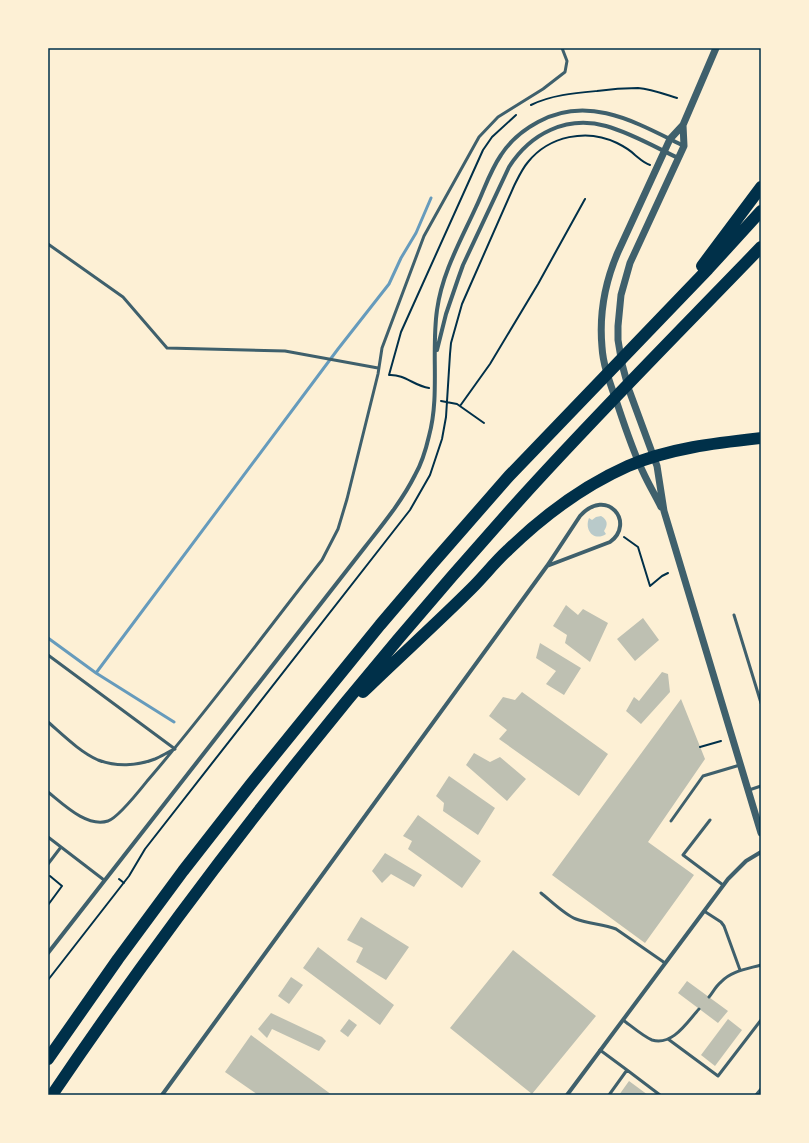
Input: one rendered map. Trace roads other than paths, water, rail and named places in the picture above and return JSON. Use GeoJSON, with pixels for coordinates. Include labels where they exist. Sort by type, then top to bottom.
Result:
{"type":"FeatureCollection","features":[{"type":"Feature","properties":{"kind":"highway"},"geometry":{"type":"LineString","coordinates":[[672,305],[761,187]]}},
{"type":"Feature","properties":{"kind":"highway"},"geometry":{"type":"LineString","coordinates":[[48,1059],[152,912],[251,784],[317,701],[432,564],[509,476],[708,269],[761,211]]}},
{"type":"Feature","properties":{"kind":"highway"},"geometry":{"type":"LineString","coordinates":[[52,1095],[148,958],[203,883],[324,729],[379,663],[458,569],[524,495],[584,430],[761,247]]}},
{"type":"Feature","properties":{"kind":"highway"},"geometry":{"type":"LineString","coordinates":[[324,729],[472,588],[532,527],[560,506],[594,484],[628,466],[658,455],[703,445],[761,438]]}},
{"type":"Feature","properties":{"kind":"highway"},"geometry":{"type":"LineString","coordinates":[[739,441],[761,446]]}},
{"type":"Feature","properties":{"kind":"street"},"geometry":{"type":"LineString","coordinates":[[664,511],[642,471],[612,389],[602,349],[601,333],[603,302],[606,284],[611,268],[670,139],[683,125],[716,48]]}},
{"type":"Feature","properties":{"kind":"street"},"geometry":{"type":"LineString","coordinates":[[48,953],[402,499],[416,474],[424,455],[432,425],[436,320],[441,290],[445,277],[496,162],[504,151],[513,140],[529,127],[545,118],[562,112],[582,110],[600,111],[617,116],[641,125],[684,146]]}},
{"type":"Feature","properties":{"kind":"street"},"geometry":{"type":"LineString","coordinates":[[435,360],[446,314],[463,265],[509,167],[523,148],[538,136],[555,128],[572,124],[590,123],[615,129],[678,158]]}},
{"type":"Feature","properties":{"kind":"street"},"geometry":{"type":"LineString","coordinates":[[683,125],[684,146],[630,263],[621,295],[618,326],[619,350],[623,370],[631,395],[657,466],[664,511],[761,833]]}},
{"type":"Feature","properties":{"kind":"street"},"geometry":{"type":"LineString","coordinates":[[162,1095],[547,566],[580,516],[584,511],[595,504],[606,505],[616,512],[620,523],[618,534],[615,539],[547,566]]}},
{"type":"Feature","properties":{"kind":"street"},"geometry":{"type":"LineString","coordinates":[[567,1095],[723,885],[746,861],[761,852]]}},
{"type":"Feature","properties":{"kind":"lane"},"geometry":{"type":"LineString","coordinates":[[48,792],[77,815],[96,822],[109,821],[122,811],[175,749],[322,560],[338,529],[348,499],[378,374],[382,348],[424,236],[479,137],[498,117],[543,89],[565,72],[567,61],[562,48]]}},
{"type":"Feature","properties":{"kind":"lane"},"geometry":{"type":"LineString","coordinates":[[48,244],[123,297],[167,348],[285,351],[378,368]]}},
{"type":"Feature","properties":{"kind":"lane"},"geometry":{"type":"LineString","coordinates":[[734,615],[761,703]]}},
{"type":"Feature","properties":{"kind":"lane"},"geometry":{"type":"LineString","coordinates":[[48,655],[175,749]]}},
{"type":"Feature","properties":{"kind":"lane"},"geometry":{"type":"LineString","coordinates":[[48,722],[83,751],[98,760],[112,764],[140,764],[155,759],[175,749]]}},
{"type":"Feature","properties":{"kind":"lane"},"geometry":{"type":"LineString","coordinates":[[671,821],[702,776],[740,765]]}},
{"type":"Feature","properties":{"kind":"lane"},"geometry":{"type":"LineString","coordinates":[[748,790],[761,786]]}},
{"type":"Feature","properties":{"kind":"lane"},"geometry":{"type":"LineString","coordinates":[[710,820],[683,855],[723,885]]}},
{"type":"Feature","properties":{"kind":"lane"},"geometry":{"type":"LineString","coordinates":[[48,837],[104,880]]}},
{"type":"Feature","properties":{"kind":"lane"},"geometry":{"type":"LineString","coordinates":[[48,864],[61,847]]}},
{"type":"Feature","properties":{"kind":"lane"},"geometry":{"type":"LineString","coordinates":[[541,893],[575,919],[616,929],[665,963]]}},
{"type":"Feature","properties":{"kind":"lane"},"geometry":{"type":"LineString","coordinates":[[704,910],[721,922],[724,926],[740,970]]}},
{"type":"Feature","properties":{"kind":"lane"},"geometry":{"type":"LineString","coordinates":[[709,997],[729,975],[740,970],[761,965]]}},
{"type":"Feature","properties":{"kind":"lane"},"geometry":{"type":"LineString","coordinates":[[623,1020],[652,1040],[659,1041],[668,1039],[677,1034],[699,1008]]}},
{"type":"Feature","properties":{"kind":"lane"},"geometry":{"type":"LineString","coordinates":[[668,1039],[718,1076],[761,1020]]}},
{"type":"Feature","properties":{"kind":"lane"},"geometry":{"type":"LineString","coordinates":[[600,1050],[660,1095]]}},
{"type":"Feature","properties":{"kind":"lane"},"geometry":{"type":"LineString","coordinates":[[609,1095],[627,1070]]}},
{"type":"Feature","properties":{"kind":"lane"},"geometry":{"type":"LineString","coordinates":[[756,1095],[761,1089]]}},
{"type":"Feature","properties":{"kind":"waterway"},"geometry":{"type":"LineString","coordinates":[[96,673],[338,349],[389,284],[401,258],[416,233],[431,198]]}},
{"type":"Feature","properties":{"kind":"waterway"},"geometry":{"type":"LineString","coordinates":[[48,638],[96,673],[174,722]]}}]}
